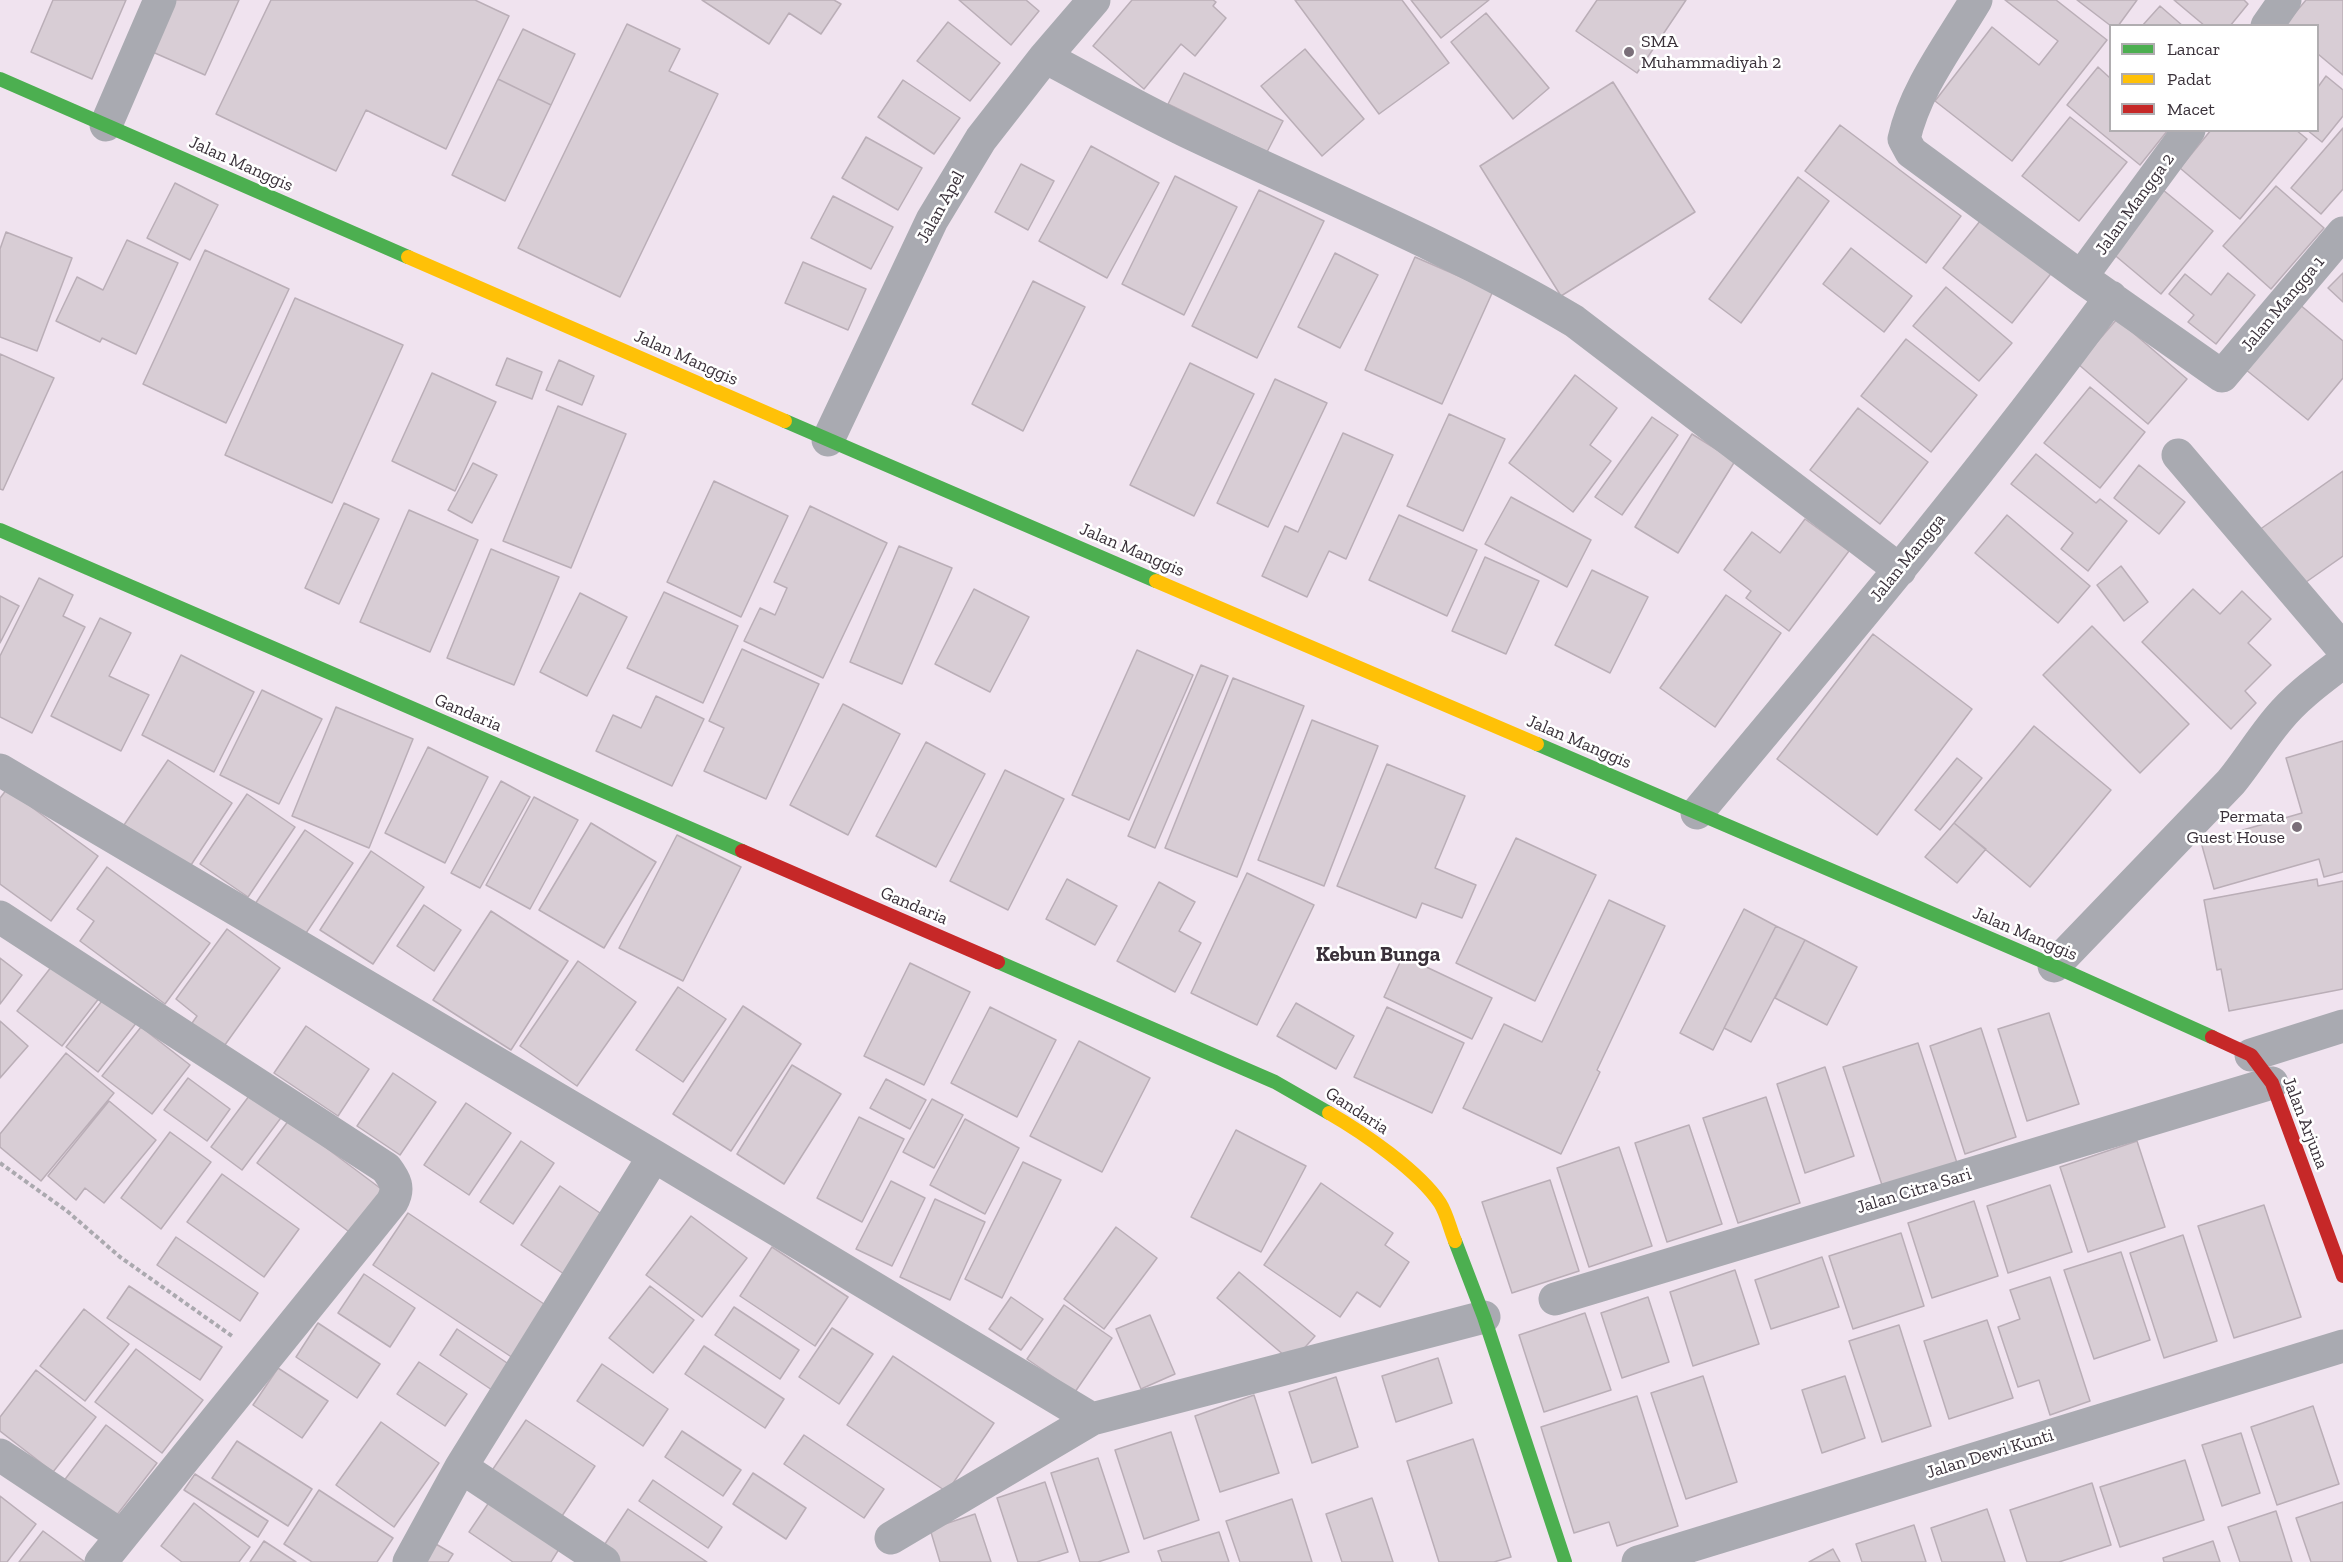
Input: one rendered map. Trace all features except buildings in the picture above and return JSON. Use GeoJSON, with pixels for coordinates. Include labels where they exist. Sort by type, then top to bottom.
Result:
{"type":"FeatureCollection","features":[{"type":"Feature","properties":{"kind":"street"},"geometry":{"type":"LineString","coordinates":[[106,124],[160,0]]}},
{"type":"Feature","properties":{"kind":"street","name":"Jalan Apel"},"geometry":{"type":"LineString","coordinates":[[828,440],[932,220],[981,139],[1045,57],[1094,0]]}},
{"type":"Feature","properties":{"kind":"street"},"geometry":{"type":"LineString","coordinates":[[1976,0],[1922,90],[1908,118],[1904,139],[1911,152],[1920,160],[2111,297]]}},
{"type":"Feature","properties":{"kind":"street"},"geometry":{"type":"LineString","coordinates":[[2267,24],[2285,0]]}},
{"type":"Feature","properties":{"kind":"street"},"geometry":{"type":"LineString","coordinates":[[1045,57],[1183,130],[1470,263],[1564,315],[1900,570]]}},
{"type":"Feature","properties":{"kind":"street","name":"Jalan Manggis"},"geometry":{"type":"LineString","coordinates":[[0,79],[828,440],[2054,966],[2251,1055]]}},
{"type":"Feature","properties":{"kind":"street","name":"Jalan Mangga 2"},"geometry":{"type":"LineString","coordinates":[[2081,277],[2188,132]]}},
{"type":"Feature","properties":{"kind":"street","name":"Jalan Mangga 1"},"geometry":{"type":"LineString","coordinates":[[2111,297],[2222,376],[2343,232]]}},
{"type":"Feature","properties":{"kind":"street","name":"Jalan Mangga"},"geometry":{"type":"LineString","coordinates":[[1697,813],[1900,570],[2037,398],[2111,297]]}},
{"type":"Feature","properties":{"kind":"street"},"geometry":{"type":"LineString","coordinates":[[2178,455],[2343,648]]}},
{"type":"Feature","properties":{"kind":"street","name":"Gandaria"},"geometry":{"type":"LineString","coordinates":[[0,530],[1275,1082],[1359,1130],[1430,1191],[1440,1203],[1484,1317],[1565,1562]]}},
{"type":"Feature","properties":{"kind":"street"},"geometry":{"type":"LineString","coordinates":[[2054,966],[2231,782],[2279,718],[2304,692],[2343,662]]}},
{"type":"Feature","properties":{"kind":"street"},"geometry":{"type":"LineString","coordinates":[[0,770],[654,1156],[1092,1419]]}},
{"type":"Feature","properties":{"kind":"street"},"geometry":{"type":"LineString","coordinates":[[0,917],[386,1168],[397,1186],[392,1202],[101,1562]]}},
{"type":"Feature","properties":{"kind":"street"},"geometry":{"type":"LineString","coordinates":[[2251,1055],[2343,1026]]}},
{"type":"Feature","properties":{"kind":"street","name":"Jalan Arjuna"},"geometry":{"type":"LineString","coordinates":[[2251,1055],[2272,1083],[2343,1276]]}},
{"type":"Feature","properties":{"kind":"street","name":"Jalan Citra Sari"},"geometry":{"type":"LineString","coordinates":[[1555,1299],[2272,1083]]}},
{"type":"Feature","properties":{"kind":"street"},"geometry":{"type":"LineString","coordinates":[[410,1562],[461,1467],[654,1156]]}},
{"type":"Feature","properties":{"kind":"street"},"geometry":{"type":"LineString","coordinates":[[891,1538],[1092,1419],[1484,1317]]}},
{"type":"Feature","properties":{"kind":"street","name":"Jalan Dewi Kunti"},"geometry":{"type":"LineString","coordinates":[[1638,1562],[2343,1346]]}},
{"type":"Feature","properties":{"kind":"street"},"geometry":{"type":"LineString","coordinates":[[0,1455],[122,1536]]}},
{"type":"Feature","properties":{"kind":"street"},"geometry":{"type":"LineString","coordinates":[[461,1467],[604,1562]]}},
{"type":"Feature","properties":{"kind":"path"},"geometry":{"type":"LineString","coordinates":[[0,1162],[67,1211],[120,1257],[265,1359]]}},
{"type":"Feature","properties":{"kind":"traffic: fast"},"geometry":{"type":"LineString","coordinates":[[0,79],[408,257]]}},
{"type":"Feature","properties":{"kind":"traffic: fast"},"geometry":{"type":"LineString","coordinates":[[785,421],[1156,581]]}},
{"type":"Feature","properties":{"kind":"traffic: fast"},"geometry":{"type":"LineString","coordinates":[[0,530],[742,851]]}},
{"type":"Feature","properties":{"kind":"traffic: fast"},"geometry":{"type":"LineString","coordinates":[[1537,744],[2054,966],[2212,1037]]}},
{"type":"Feature","properties":{"kind":"traffic: fast"},"geometry":{"type":"LineString","coordinates":[[998,962],[1275,1082],[1329,1113]]}},
{"type":"Feature","properties":{"kind":"traffic: fast"},"geometry":{"type":"LineString","coordinates":[[1455,1241],[1484,1317],[1565,1562]]}},
{"type":"Feature","properties":{"kind":"traffic: slow"},"geometry":{"type":"LineString","coordinates":[[408,257],[785,421]]}},
{"type":"Feature","properties":{"kind":"traffic: slow"},"geometry":{"type":"LineString","coordinates":[[1156,581],[1537,744]]}},
{"type":"Feature","properties":{"kind":"traffic: slow"},"geometry":{"type":"LineString","coordinates":[[1329,1113],[1373,1141],[1404,1165],[1431,1191],[1447,1217],[1455,1241]]}},
{"type":"Feature","properties":{"kind":"traffic: jam"},"geometry":{"type":"LineString","coordinates":[[742,851],[998,962]]}},
{"type":"Feature","properties":{"kind":"traffic: jam"},"geometry":{"type":"LineString","coordinates":[[2212,1037],[2251,1055],[2272,1083],[2343,1276]]}},
{"type":"Feature","properties":{"kind":"place","name":"SMA Muhammadiyah 2"},"geometry":{"type":"Point","coordinates":[1629,52]}},
{"type":"Feature","properties":{"kind":"place","name":"Permata Guest House"},"geometry":{"type":"Point","coordinates":[2297,827]}},
{"type":"Feature","properties":{"kind":"district","name":"Kebun Bunga"},"geometry":{"type":"Point","coordinates":[1378,955]}}]}
